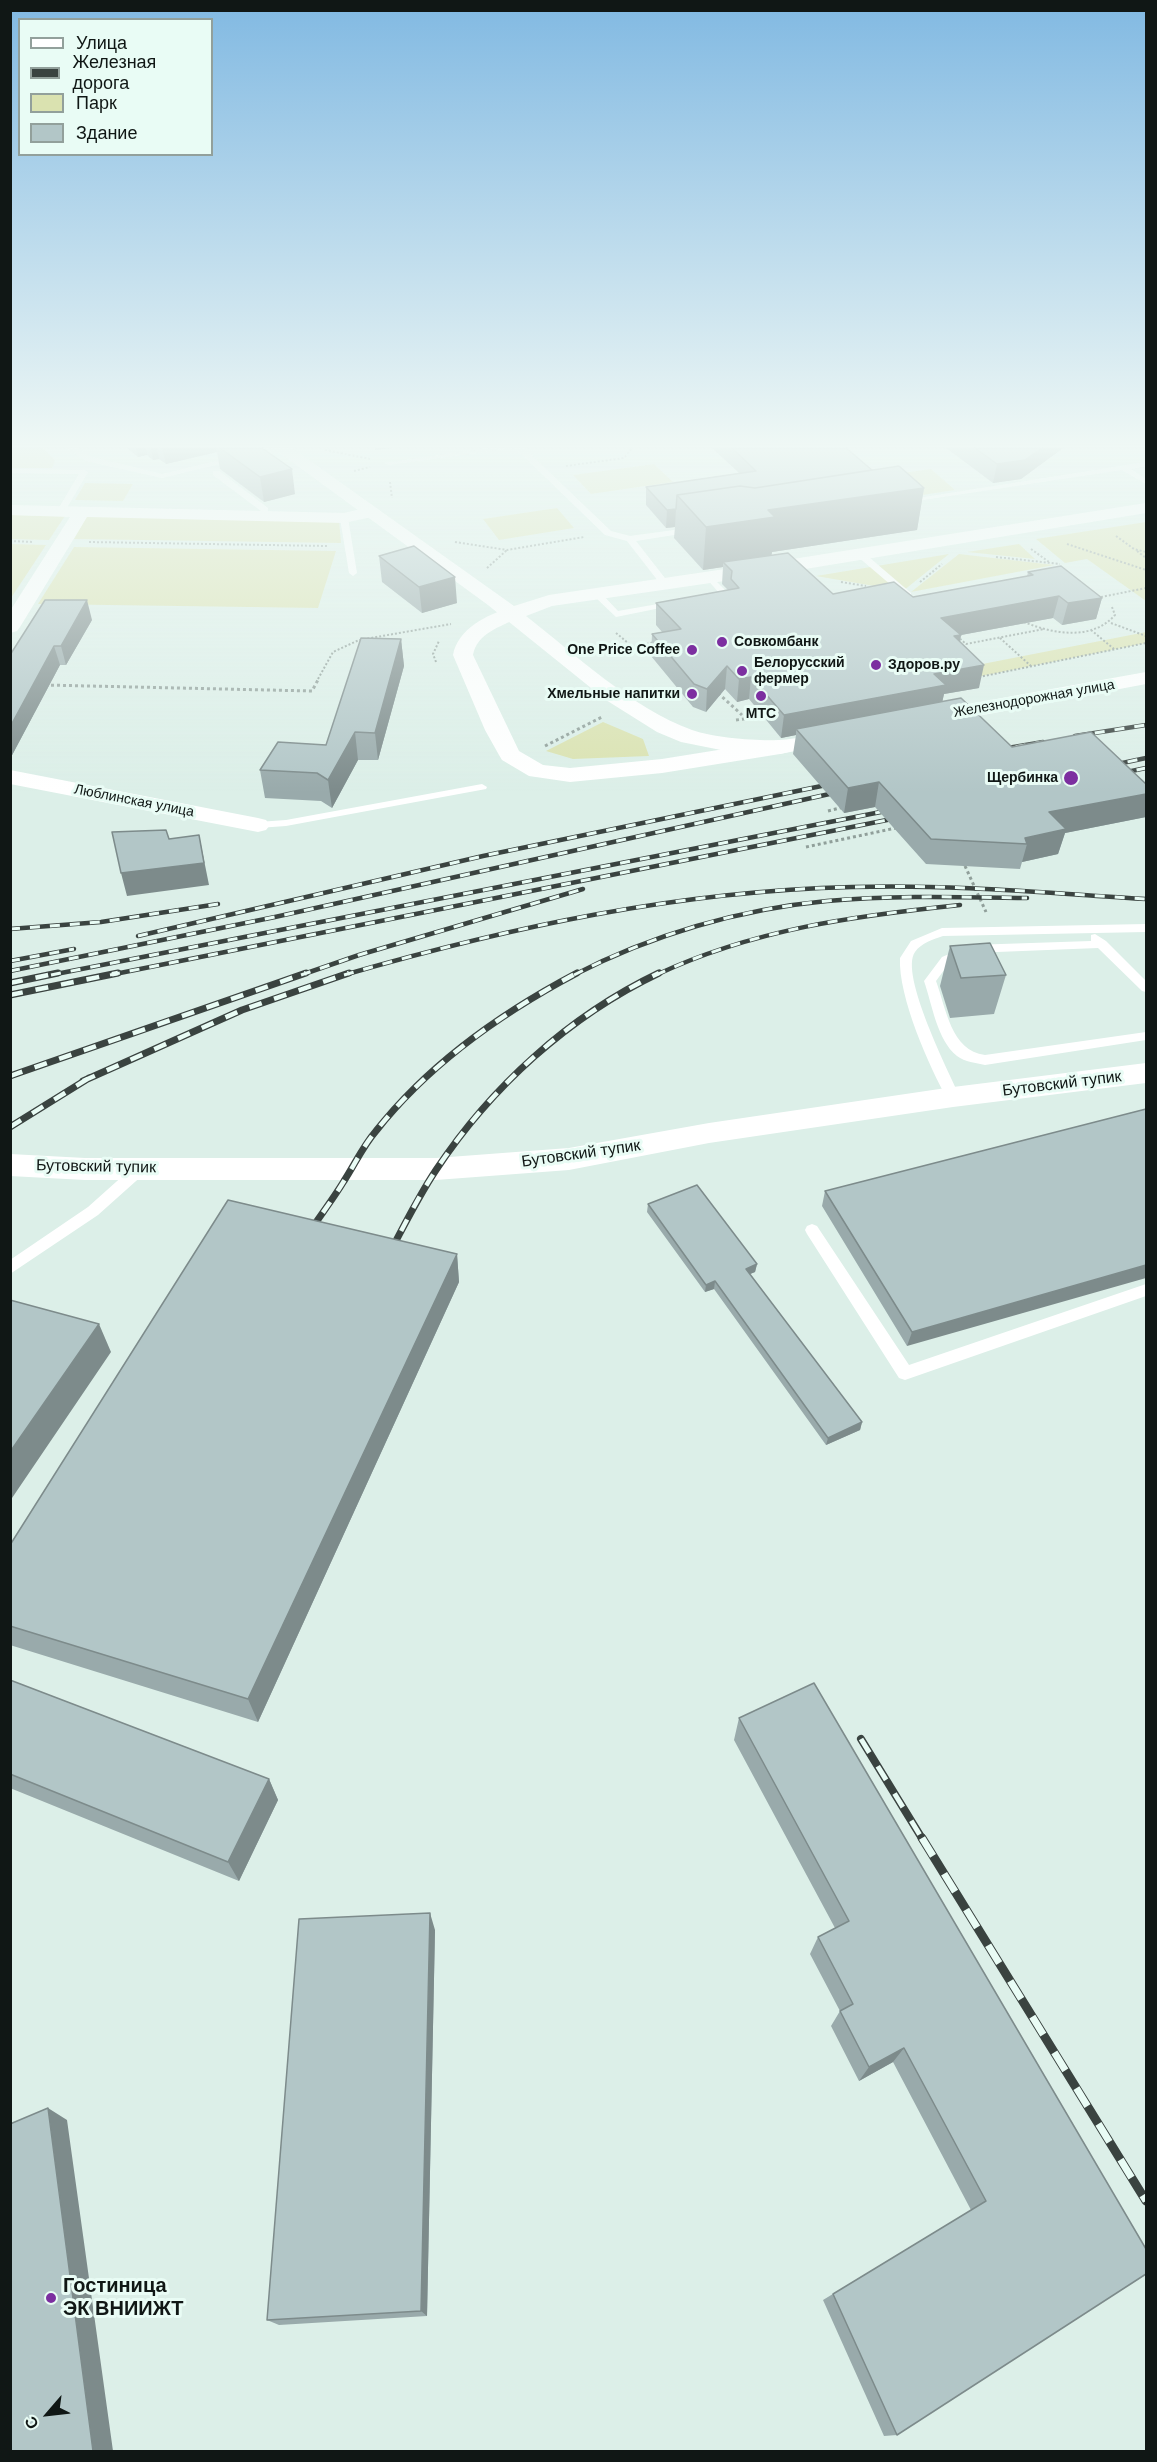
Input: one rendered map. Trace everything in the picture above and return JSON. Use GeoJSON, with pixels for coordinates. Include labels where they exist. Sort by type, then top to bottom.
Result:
{"type":"FeatureCollection","features":[{"type":"Feature","properties":{"kind":"main road"},"geometry":{"type":"LineString","coordinates":[[440,563],[511,614],[614,695],[665,727],[689,736],[721,743],[780,747],[858,732]]}},
{"type":"Feature","properties":{"kind":"main road"},"geometry":{"type":"LineString","coordinates":[[511,614],[549,601],[804,563]]}},
{"type":"Feature","properties":{"kind":"main road"},"geometry":{"type":"LineString","coordinates":[[960,712],[1066,677],[1146,658]]}},
{"type":"Feature","properties":{"kind":"main road","name":"Железнодорожная улица"},"geometry":{"type":"LineString","coordinates":[[911,722],[1146,678]]}},
{"type":"Feature","properties":{"kind":"street"},"geometry":{"type":"LineString","coordinates":[[10,627],[17,607],[48,563]]}},
{"type":"Feature","properties":{"kind":"street"},"geometry":{"type":"LineString","coordinates":[[511,614],[471,636],[463,646],[463,655],[496,730],[510,755],[537,771],[570,775],[662,766],[780,747]]}},
{"type":"Feature","properties":{"kind":"street","name":"Люблинская улица"},"geometry":{"type":"LineString","coordinates":[[10,777],[258,825]]}},
{"type":"Feature","properties":{"kind":"street","name":"Бутовский тупик"},"geometry":{"type":"LineString","coordinates":[[10,1165],[140,1169],[436,1169],[569,1159],[709,1133],[953,1097],[1146,1073]]}},
{"type":"Feature","properties":{"kind":"lane"},"geometry":{"type":"LineString","coordinates":[[351,563],[353,573]]}},
{"type":"Feature","properties":{"kind":"lane"},"geometry":{"type":"LineString","coordinates":[[649,563],[665,584]]}},
{"type":"Feature","properties":{"kind":"lane"},"geometry":{"type":"LineString","coordinates":[[871,563],[910,596]]}},
{"type":"Feature","properties":{"kind":"lane"},"geometry":{"type":"LineString","coordinates":[[704,600],[726,596],[710,578]]}},
{"type":"Feature","properties":{"kind":"lane"},"geometry":{"type":"LineString","coordinates":[[597,594],[616,614],[683,603]]}},
{"type":"Feature","properties":{"kind":"lane"},"geometry":{"type":"LineString","coordinates":[[258,825],[286,823],[482,787]]}},
{"type":"Feature","properties":{"kind":"lane"},"geometry":{"type":"LineString","coordinates":[[953,1097],[906,976],[906,957],[915,943],[942,932],[1146,928]]}},
{"type":"Feature","properties":{"kind":"lane"},"geometry":{"type":"LineString","coordinates":[[1086,929],[1146,988]]}},
{"type":"Feature","properties":{"kind":"lane"},"geometry":{"type":"LineString","coordinates":[[1102,944],[971,949],[952,955],[938,964],[930,981],[954,1043],[962,1052],[974,1059],[985,1060],[1146,1036]]}},
{"type":"Feature","properties":{"kind":"lane"},"geometry":{"type":"LineString","coordinates":[[10,1268],[93,1211],[140,1169]]}},
{"type":"Feature","properties":{"kind":"lane"},"geometry":{"type":"LineString","coordinates":[[812,1230],[905,1373],[1146,1290]]}},
{"type":"Feature","properties":{"kind":"path"},"geometry":{"type":"LineString","coordinates":[[484,571],[493,563]]}},
{"type":"Feature","properties":{"kind":"path"},"geometry":{"type":"LineString","coordinates":[[838,582],[910,596],[944,563]]}},
{"type":"Feature","properties":{"kind":"path"},"geometry":{"type":"LineString","coordinates":[[1049,563],[1060,564]]}},
{"type":"Feature","properties":{"kind":"path"},"geometry":{"type":"LineString","coordinates":[[1124,563],[1146,570]]}},
{"type":"Feature","properties":{"kind":"path"},"geometry":{"type":"LineString","coordinates":[[1101,597],[1146,588]]}},
{"type":"Feature","properties":{"kind":"path"},"geometry":{"type":"LineString","coordinates":[[1018,619],[1044,629],[1065,632],[1091,630],[1111,622],[1115,615],[1112,607]]}},
{"type":"Feature","properties":{"kind":"path"},"geometry":{"type":"LineString","coordinates":[[45,685],[312,691],[333,652],[359,640],[461,622]]}},
{"type":"Feature","properties":{"kind":"path"},"geometry":{"type":"LineString","coordinates":[[1111,622],[1146,636]]}},
{"type":"Feature","properties":{"kind":"path"},"geometry":{"type":"LineString","coordinates":[[951,631],[966,644],[1044,629]]}},
{"type":"Feature","properties":{"kind":"path"},"geometry":{"type":"LineString","coordinates":[[1091,630],[1115,650]]}},
{"type":"Feature","properties":{"kind":"path"},"geometry":{"type":"LineString","coordinates":[[633,647],[658,642],[651,634]]}},
{"type":"Feature","properties":{"kind":"path"},"geometry":{"type":"LineString","coordinates":[[1000,638],[1033,667]]}},
{"type":"Feature","properties":{"kind":"path"},"geometry":{"type":"LineString","coordinates":[[973,678],[1146,643]]}},
{"type":"Feature","properties":{"kind":"path"},"geometry":{"type":"LineString","coordinates":[[714,690],[742,715]]}},
{"type":"Feature","properties":{"kind":"path"},"geometry":{"type":"LineString","coordinates":[[518,760],[602,717]]}},
{"type":"Feature","properties":{"kind":"path"},"geometry":{"type":"LineString","coordinates":[[828,811],[850,806]]}},
{"type":"Feature","properties":{"kind":"path"},"geometry":{"type":"LineString","coordinates":[[806,847],[907,826]]}},
{"type":"Feature","properties":{"kind":"path"},"geometry":{"type":"LineString","coordinates":[[965,866],[989,918]]}},
{"type":"Feature","properties":{"kind":"green space"},"geometry":{"type":"Polygon","coordinates":[[[10,563],[34,563],[11,598],[10,563]]]}},
{"type":"Feature","properties":{"kind":"green space"},"geometry":{"type":"Polygon","coordinates":[[[64,563],[332,563],[318,608],[38,604],[64,563]]]}},
{"type":"Feature","properties":{"kind":"green space"},"geometry":{"type":"Polygon","coordinates":[[[895,563],[938,563],[903,591],[816,576],[895,563]]]}},
{"type":"Feature","properties":{"kind":"green space"},"geometry":{"type":"Polygon","coordinates":[[[948,563],[1054,565],[911,592],[948,563]]]}},
{"type":"Feature","properties":{"kind":"green space"},"geometry":{"type":"Polygon","coordinates":[[[1092,563],[1146,563],[1146,601],[1092,563]]]}},
{"type":"Feature","properties":{"kind":"green space"},"geometry":{"type":"Polygon","coordinates":[[[1146,632],[1146,643],[932,686],[921,676],[1146,632]]]}},
{"type":"Feature","properties":{"kind":"green space"},"geometry":{"type":"Polygon","coordinates":[[[603,722],[643,739],[649,756],[573,759],[546,751],[603,722]]]}},
{"type":"Feature","properties":{"kind":"building"},"geometry":{"type":"Polygon","coordinates":[[[388,563],[436,563],[455,577],[419,587],[388,563]]]}},
{"type":"Feature","properties":{"kind":"building"},"geometry":{"type":"Polygon","coordinates":[[[724,563],[799,563],[833,594],[894,582],[913,597],[1033,575],[1028,572],[1061,566],[1102,598],[1068,603],[1059,596],[941,618],[961,635],[954,636],[984,665],[934,674],[946,685],[784,715],[751,677],[739,679],[727,666],[707,689],[694,684],[652,634],[681,629],[656,603],[739,588],[731,579],[732,571],[724,563]]]}},
{"type":"Feature","properties":{"kind":"building"},"geometry":{"type":"Polygon","coordinates":[[[45,600],[87,600],[61,646],[54,646],[10,727],[10,655],[45,600]]]}},
{"type":"Feature","properties":{"kind":"building"},"geometry":{"type":"Polygon","coordinates":[[[361,638],[401,639],[375,733],[355,732],[328,780],[317,773],[260,770],[278,742],[326,745],[361,638]]]}},
{"type":"Feature","properties":{"kind":"building"},"geometry":{"type":"Polygon","coordinates":[[[961,698],[1012,747],[1091,732],[1146,784],[1146,794],[1049,812],[1066,829],[1025,838],[1027,844],[931,839],[879,782],[848,788],[796,729],[961,698]]]}},
{"type":"Feature","properties":{"kind":"building"},"geometry":{"type":"Polygon","coordinates":[[[166,830],[169,839],[199,835],[204,863],[121,873],[112,832],[166,830]]]}},
{"type":"Feature","properties":{"kind":"building"},"geometry":{"type":"Polygon","coordinates":[[[990,943],[1006,975],[961,978],[950,946],[990,943]]]}},
{"type":"Feature","properties":{"kind":"building"},"geometry":{"type":"Polygon","coordinates":[[[1146,1109],[1146,1265],[912,1332],[825,1191],[1146,1109]]]}},
{"type":"Feature","properties":{"kind":"building"},"geometry":{"type":"Polygon","coordinates":[[[697,1185],[757,1264],[746,1269],[862,1422],[828,1438],[715,1281],[706,1285],[648,1204],[697,1185]]]}},
{"type":"Feature","properties":{"kind":"building"},"geometry":{"type":"Polygon","coordinates":[[[228,1200],[457,1254],[248,1699],[10,1626],[10,1545],[228,1200]]]}},
{"type":"Feature","properties":{"kind":"building"},"geometry":{"type":"Polygon","coordinates":[[[10,1300],[99,1324],[10,1452],[10,1300]]]}},
{"type":"Feature","properties":{"kind":"building"},"geometry":{"type":"Polygon","coordinates":[[[10,1680],[269,1779],[228,1862],[10,1774],[10,1680]]]}},
{"type":"Feature","properties":{"kind":"building"},"geometry":{"type":"Polygon","coordinates":[[[814,1683],[1146,2249],[1146,2274],[897,2435],[833,2294],[986,2201],[904,2048],[869,2067],[840,2011],[853,2004],[818,1937],[849,1921],[739,1718],[814,1683]]]}},
{"type":"Feature","properties":{"kind":"building"},"geometry":{"type":"Polygon","coordinates":[[[430,1913],[421,2311],[267,2320],[299,1919],[430,1913]]]}},
{"type":"Feature","properties":{"kind":"building","name":"Гостиница ЭК ВНИИЖТ"},"geometry":{"type":"Polygon","coordinates":[[[48,2108],[93,2451],[10,2451],[10,2124],[48,2108]]]}},
{"type":"Feature","properties":{"kind":"railway"},"geometry":{"type":"LineString","coordinates":[[1075,736],[1146,725]]}},
{"type":"Feature","properties":{"kind":"railway"},"geometry":{"type":"LineString","coordinates":[[996,750],[1043,742]]}},
{"type":"Feature","properties":{"kind":"railway"},"geometry":{"type":"LineString","coordinates":[[1108,766],[1146,758]]}},
{"type":"Feature","properties":{"kind":"railway"},"geometry":{"type":"LineString","coordinates":[[1117,774],[1146,768]]}},
{"type":"Feature","properties":{"kind":"railway"},"geometry":{"type":"LineString","coordinates":[[138,936],[483,856],[836,783]]}},
{"type":"Feature","properties":{"kind":"railway"},"geometry":{"type":"LineString","coordinates":[[10,971],[275,917],[843,791]]}},
{"type":"Feature","properties":{"kind":"railway"},"geometry":{"type":"LineString","coordinates":[[51,975],[896,809]]}},
{"type":"Feature","properties":{"kind":"railway"},"geometry":{"type":"LineString","coordinates":[[110,975],[902,817]]}},
{"type":"Feature","properties":{"kind":"railway"},"geometry":{"type":"LineString","coordinates":[[344,975],[532,927],[595,914],[723,896],[787,890],[889,886],[1146,899]]}},
{"type":"Feature","properties":{"kind":"railway"},"geometry":{"type":"LineString","coordinates":[[301,975],[359,955],[583,889]]}},
{"type":"Feature","properties":{"kind":"railway"},"geometry":{"type":"LineString","coordinates":[[574,975],[665,936],[762,910],[827,901],[877,898],[1027,898]]}},
{"type":"Feature","properties":{"kind":"railway"},"geometry":{"type":"LineString","coordinates":[[10,929],[101,922],[218,904]]}},
{"type":"Feature","properties":{"kind":"railway"},"geometry":{"type":"LineString","coordinates":[[656,975],[730,946],[805,927],[882,914],[960,905]]}},
{"type":"Feature","properties":{"kind":"railway"},"geometry":{"type":"LineString","coordinates":[[10,961],[74,949]]}},
{"type":"Feature","properties":{"kind":"railway"},"geometry":{"type":"LineString","coordinates":[[10,983],[58,973]]}},
{"type":"Feature","properties":{"kind":"railway"},"geometry":{"type":"LineString","coordinates":[[10,995],[118,973]]}},
{"type":"Feature","properties":{"kind":"railway"},"geometry":{"type":"LineString","coordinates":[[10,1076],[306,973]]}},
{"type":"Feature","properties":{"kind":"railway"},"geometry":{"type":"LineString","coordinates":[[87,1079],[242,1010],[349,973]]}},
{"type":"Feature","properties":{"kind":"railway"},"geometry":{"type":"LineString","coordinates":[[308,1234],[371,1137],[419,1084],[443,1062],[495,1023],[577,973]]}},
{"type":"Feature","properties":{"kind":"railway"},"geometry":{"type":"LineString","coordinates":[[389,1254],[436,1170],[481,1110],[534,1056],[563,1032],[626,990],[659,973]]}},
{"type":"Feature","properties":{"kind":"railway"},"geometry":{"type":"LineString","coordinates":[[10,1127],[87,1079]]}},
{"type":"Feature","properties":{"kind":"railway"},"geometry":{"type":"LineString","coordinates":[[83,1081],[87,1079]]}},
{"type":"Feature","properties":{"kind":"railway"},"geometry":{"type":"LineString","coordinates":[[861,1739],[923,1840]]}},
{"type":"Feature","properties":{"kind":"railway"},"geometry":{"type":"LineString","coordinates":[[922,1838],[1146,2201]]}},
{"type":"Feature","properties":{"kind":"place","name":"Совкомбанк"},"geometry":{"type":"Point","coordinates":[722,642]}},
{"type":"Feature","properties":{"kind":"place","name":"One Price Coffee"},"geometry":{"type":"Point","coordinates":[692,650]}},
{"type":"Feature","properties":{"kind":"place","name":"Здоров.ру"},"geometry":{"type":"Point","coordinates":[876,665]}},
{"type":"Feature","properties":{"kind":"place","name":"Белорусский фермер"},"geometry":{"type":"Point","coordinates":[742,671]}},
{"type":"Feature","properties":{"kind":"place","name":"Хмельные напитки"},"geometry":{"type":"Point","coordinates":[692,694]}},
{"type":"Feature","properties":{"kind":"place","name":"МТС"},"geometry":{"type":"Point","coordinates":[761,696]}},
{"type":"Feature","properties":{"kind":"place","name":"Щербинка"},"geometry":{"type":"Point","coordinates":[1071,778]}},
{"type":"Feature","properties":{"kind":"place","name":"Гостиница ЭК ВНИИЖТ"},"geometry":{"type":"Point","coordinates":[51,2298]}}]}
